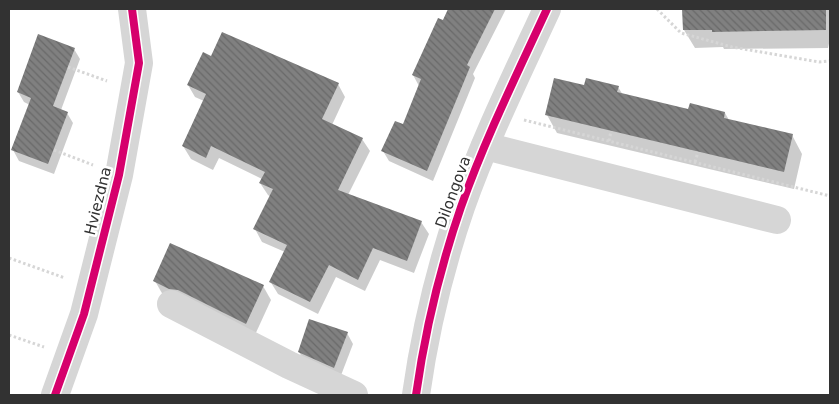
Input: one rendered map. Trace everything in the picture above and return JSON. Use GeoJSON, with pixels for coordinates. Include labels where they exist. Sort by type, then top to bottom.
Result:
{"type":"FeatureCollection","features":[{"type":"Feature","properties":{"kind":"street","name":"Hviezdna"},"geometry":{"type":"LineString","coordinates":[[55,395],[84,314],[119,175],[139,63],[132,9]]}},
{"type":"Feature","properties":{"kind":"street","name":"Dilongova"},"geometry":{"type":"LineString","coordinates":[[416,395],[425,340],[438,283],[461,208],[485,146],[547,9]]}},
{"type":"Feature","properties":{"kind":"street","name":"Dilongova"},"geometry":{"type":"LineString","coordinates":[[485,146],[777,220]]}},
{"type":"Feature","properties":{"kind":"street"},"geometry":{"type":"LineString","coordinates":[[171,304],[289,365],[354,395]]}},
{"type":"Feature","properties":{"kind":"path"},"geometry":{"type":"LineString","coordinates":[[657,9],[682,33],[732,47],[819,62],[830,61]]}},
{"type":"Feature","properties":{"kind":"path"},"geometry":{"type":"LineString","coordinates":[[68,67],[112,83]]}},
{"type":"Feature","properties":{"kind":"path"},"geometry":{"type":"LineString","coordinates":[[501,110],[523,120],[830,196]]}},
{"type":"Feature","properties":{"kind":"path"},"geometry":{"type":"LineString","coordinates":[[609,141],[611,131]]}},
{"type":"Feature","properties":{"kind":"path"},"geometry":{"type":"LineString","coordinates":[[54,150],[98,167]]}},
{"type":"Feature","properties":{"kind":"path"},"geometry":{"type":"LineString","coordinates":[[695,162],[698,152]]}},
{"type":"Feature","properties":{"kind":"path"},"geometry":{"type":"LineString","coordinates":[[9,258],[70,280]]}},
{"type":"Feature","properties":{"kind":"path"},"geometry":{"type":"LineString","coordinates":[[9,335],[49,349]]}},
{"type":"Feature","properties":{"kind":"building"},"geometry":{"type":"Polygon","coordinates":[[[448,9],[495,9],[467,65],[470,67],[427,171],[381,151],[395,121],[403,124],[421,79],[412,75],[438,18],[443,20],[448,9]]]}},
{"type":"Feature","properties":{"kind":"building"},"geometry":{"type":"Polygon","coordinates":[[[682,9],[826,9],[826,30],[712,32],[712,30],[683,30],[682,9]]]}},
{"type":"Feature","properties":{"kind":"building"},"geometry":{"type":"Polygon","coordinates":[[[222,32],[339,83],[322,119],[363,138],[338,190],[422,221],[407,261],[373,248],[358,280],[329,265],[310,302],[269,282],[287,245],[253,229],[273,189],[259,183],[265,172],[211,146],[206,158],[182,146],[206,94],[187,85],[203,52],[211,56],[222,32]]]}},
{"type":"Feature","properties":{"kind":"building"},"geometry":{"type":"Polygon","coordinates":[[[38,34],[75,48],[53,106],[68,112],[48,164],[11,150],[31,98],[17,92],[38,34]]]}},
{"type":"Feature","properties":{"kind":"building"},"geometry":{"type":"Polygon","coordinates":[[[554,78],[584,85],[586,78],[619,86],[617,92],[688,109],[690,103],[725,112],[724,118],[793,134],[784,172],[545,115],[554,78]]]}},
{"type":"Feature","properties":{"kind":"building"},"geometry":{"type":"Polygon","coordinates":[[[170,243],[264,285],[246,324],[178,290],[169,289],[153,281],[170,243]]]}},
{"type":"Feature","properties":{"kind":"building"},"geometry":{"type":"Polygon","coordinates":[[[309,319],[348,332],[334,368],[298,352],[309,319]]]}},
{"type":"Feature","properties":{"kind":"cycle path"},"geometry":{"type":"LineString","coordinates":[[55,395],[84,314],[119,175],[139,63],[132,9]]}},
{"type":"Feature","properties":{"kind":"cycle path"},"geometry":{"type":"LineString","coordinates":[[416,395],[434,300],[446,253],[461,207],[491,132],[547,9]]}}]}
